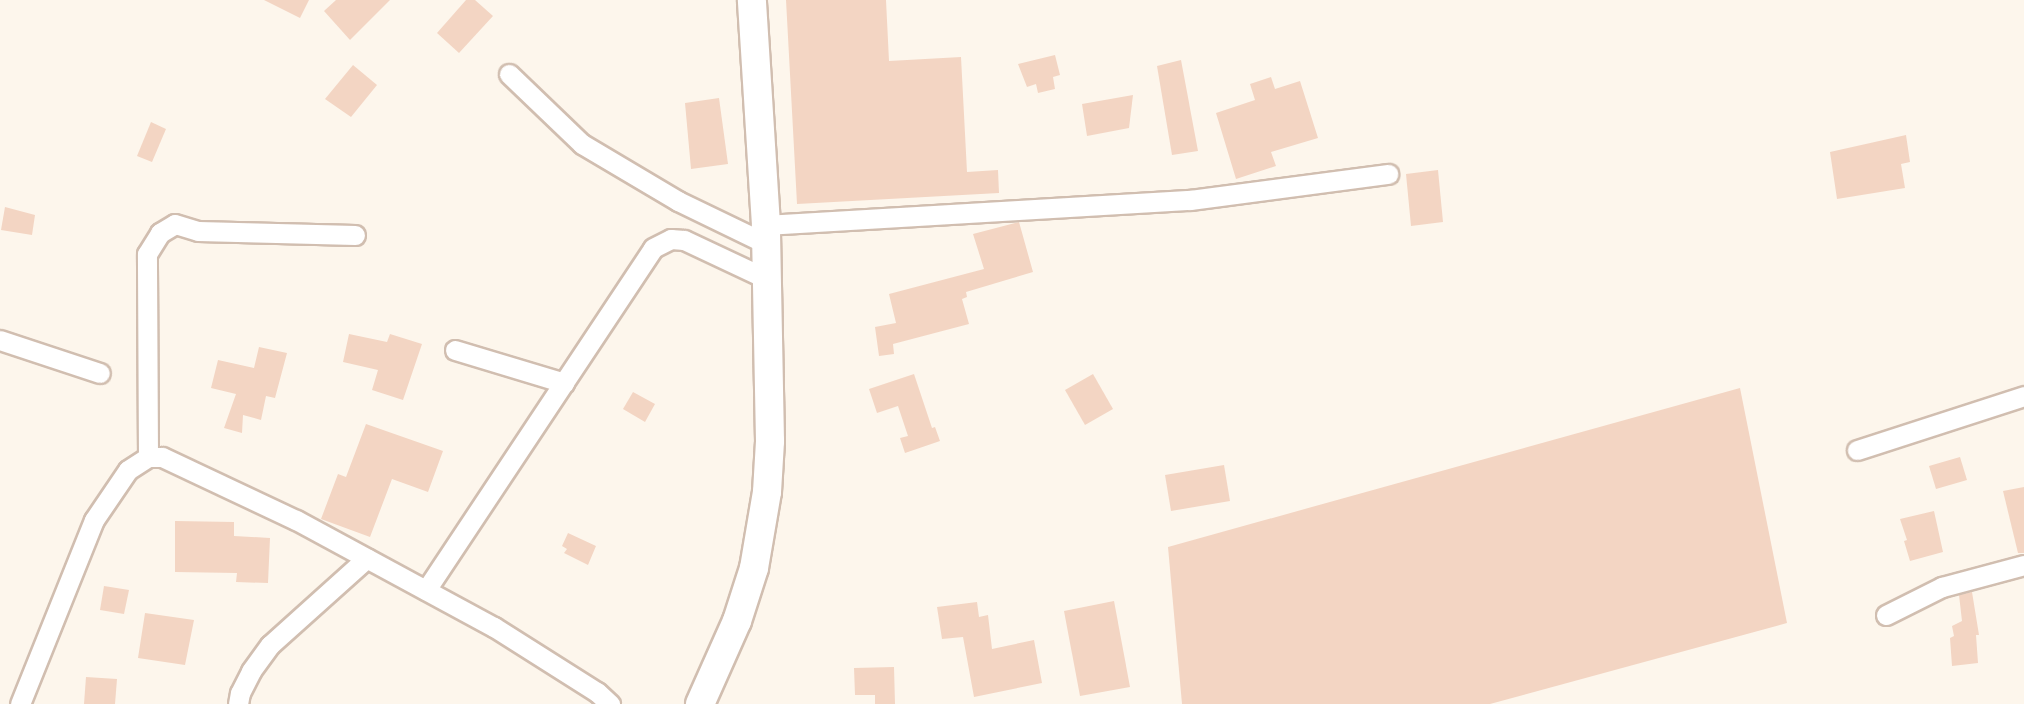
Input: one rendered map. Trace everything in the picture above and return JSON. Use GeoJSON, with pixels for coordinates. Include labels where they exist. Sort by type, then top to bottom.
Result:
{"type":"FeatureCollection","features":[{"type":"Feature","properties":{"kind":"street"},"geometry":{"type":"LineString","coordinates":[[700,704],[737,621],[754,568],[764,519],[770,441],[766,235],[752,0]]}},
{"type":"Feature","properties":{"kind":"street"},"geometry":{"type":"LineString","coordinates":[[509,74],[582,144],[678,201],[766,235],[1190,200],[1388,174]]}},
{"type":"Feature","properties":{"kind":"street"},"geometry":{"type":"LineString","coordinates":[[148,457],[147,254],[160,233],[175,224],[198,231],[355,235]]}},
{"type":"Feature","properties":{"kind":"street"},"geometry":{"type":"LineString","coordinates":[[426,590],[653,248],[671,239],[684,240],[767,279]]}},
{"type":"Feature","properties":{"kind":"street"},"geometry":{"type":"LineString","coordinates":[[0,341],[100,373]]}},
{"type":"Feature","properties":{"kind":"street"},"geometry":{"type":"LineString","coordinates":[[455,350],[564,383]]}},
{"type":"Feature","properties":{"kind":"street"},"geometry":{"type":"LineString","coordinates":[[1857,450],[2024,396]]}},
{"type":"Feature","properties":{"kind":"street"},"geometry":{"type":"LineString","coordinates":[[20,704],[94,520],[128,470],[148,457],[162,457],[296,520],[494,627],[597,692],[610,704]]}},
{"type":"Feature","properties":{"kind":"street"},"geometry":{"type":"LineString","coordinates":[[238,704],[240,693],[251,671],[270,645],[367,558]]}},
{"type":"Feature","properties":{"kind":"street"},"geometry":{"type":"LineString","coordinates":[[1886,615],[1942,587],[2024,565]]}},
{"type":"Feature","properties":{"kind":"building"},"geometry":{"type":"Polygon","coordinates":[[[264,0],[309,0],[300,18],[264,0]]]}},
{"type":"Feature","properties":{"kind":"building"},"geometry":{"type":"Polygon","coordinates":[[[336,0],[390,0],[350,40],[324,11],[336,0]]]}},
{"type":"Feature","properties":{"kind":"building"},"geometry":{"type":"Polygon","coordinates":[[[466,0],[475,0],[493,16],[459,53],[437,33],[466,0]]]}},
{"type":"Feature","properties":{"kind":"building"},"geometry":{"type":"Polygon","coordinates":[[[786,0],[886,0],[889,61],[961,57],[967,172],[998,170],[999,193],[797,204],[786,0]]]}},
{"type":"Feature","properties":{"kind":"building"},"geometry":{"type":"Polygon","coordinates":[[[1055,55],[1060,75],[1053,77],[1055,89],[1038,93],[1036,84],[1027,87],[1018,64],[1055,55]]]}},
{"type":"Feature","properties":{"kind":"building"},"geometry":{"type":"Polygon","coordinates":[[[1181,60],[1198,151],[1172,155],[1157,66],[1181,60]]]}},
{"type":"Feature","properties":{"kind":"building"},"geometry":{"type":"Polygon","coordinates":[[[353,65],[377,85],[351,117],[325,99],[353,65]]]}},
{"type":"Feature","properties":{"kind":"building"},"geometry":{"type":"Polygon","coordinates":[[[1271,77],[1275,89],[1300,81],[1318,138],[1271,152],[1276,166],[1236,179],[1216,113],[1255,100],[1250,84],[1271,77]]]}},
{"type":"Feature","properties":{"kind":"building"},"geometry":{"type":"Polygon","coordinates":[[[1133,95],[1129,128],[1087,136],[1082,104],[1133,95]]]}},
{"type":"Feature","properties":{"kind":"building"},"geometry":{"type":"Polygon","coordinates":[[[719,98],[728,164],[691,169],[685,103],[719,98]]]}},
{"type":"Feature","properties":{"kind":"building"},"geometry":{"type":"Polygon","coordinates":[[[151,122],[166,129],[152,162],[137,156],[151,122]]]}},
{"type":"Feature","properties":{"kind":"building"},"geometry":{"type":"Polygon","coordinates":[[[1906,135],[1910,162],[1901,164],[1905,188],[1837,199],[1830,152],[1906,135]]]}},
{"type":"Feature","properties":{"kind":"building"},"geometry":{"type":"Polygon","coordinates":[[[1438,170],[1443,222],[1411,226],[1406,174],[1438,170]]]}},
{"type":"Feature","properties":{"kind":"building"},"geometry":{"type":"Polygon","coordinates":[[[5,207],[35,215],[32,235],[1,230],[5,207]]]}},
{"type":"Feature","properties":{"kind":"building"},"geometry":{"type":"Polygon","coordinates":[[[1019,222],[1033,272],[966,292],[967,297],[962,299],[969,324],[893,344],[894,354],[879,356],[875,327],[896,323],[889,294],[984,269],[973,234],[1019,222]]]}},
{"type":"Feature","properties":{"kind":"building"},"geometry":{"type":"Polygon","coordinates":[[[349,334],[387,342],[390,334],[422,344],[403,400],[372,390],[378,370],[343,362],[349,334]]]}},
{"type":"Feature","properties":{"kind":"building"},"geometry":{"type":"Polygon","coordinates":[[[259,347],[287,353],[275,398],[266,396],[261,420],[243,415],[242,433],[224,428],[236,394],[211,388],[218,360],[254,368],[259,347]]]}},
{"type":"Feature","properties":{"kind":"building"},"geometry":{"type":"Polygon","coordinates":[[[914,374],[932,428],[935,427],[940,441],[905,453],[900,438],[908,436],[898,406],[877,413],[869,389],[914,374]]]}},
{"type":"Feature","properties":{"kind":"building"},"geometry":{"type":"Polygon","coordinates":[[[1093,374],[1113,409],[1085,425],[1065,390],[1093,374]]]}},
{"type":"Feature","properties":{"kind":"building"},"geometry":{"type":"Polygon","coordinates":[[[1740,388],[1787,623],[1490,704],[1182,704],[1168,547],[1740,388]]]}},
{"type":"Feature","properties":{"kind":"building"},"geometry":{"type":"Polygon","coordinates":[[[633,392],[655,404],[645,422],[623,409],[633,392]]]}},
{"type":"Feature","properties":{"kind":"building"},"geometry":{"type":"Polygon","coordinates":[[[366,424],[443,451],[428,492],[392,479],[370,537],[321,519],[338,474],[346,477],[366,424]]]}},
{"type":"Feature","properties":{"kind":"building"},"geometry":{"type":"Polygon","coordinates":[[[1960,457],[1967,480],[1936,489],[1929,466],[1960,457]]]}},
{"type":"Feature","properties":{"kind":"building"},"geometry":{"type":"Polygon","coordinates":[[[1224,465],[1230,501],[1171,511],[1165,475],[1224,465]]]}},
{"type":"Feature","properties":{"kind":"building"},"geometry":{"type":"Polygon","coordinates":[[[2024,487],[2024,553],[2018,553],[2003,491],[2024,487]]]}},
{"type":"Feature","properties":{"kind":"building"},"geometry":{"type":"Polygon","coordinates":[[[1934,511],[1943,552],[1910,561],[1900,519],[1934,511]]]}},
{"type":"Feature","properties":{"kind":"building"},"geometry":{"type":"Polygon","coordinates":[[[175,521],[234,522],[234,536],[270,538],[268,583],[236,582],[237,573],[175,572],[175,521]]]}},
{"type":"Feature","properties":{"kind":"building"},"geometry":{"type":"Polygon","coordinates":[[[568,533],[596,546],[588,565],[564,553],[567,549],[562,546],[568,533]]]}},
{"type":"Feature","properties":{"kind":"building"},"geometry":{"type":"Polygon","coordinates":[[[104,586],[129,590],[124,614],[100,610],[104,586]]]}},
{"type":"Feature","properties":{"kind":"building"},"geometry":{"type":"Polygon","coordinates":[[[1972,592],[1979,635],[1976,635],[1978,663],[1952,666],[1952,626],[1962,621],[1959,595],[1972,592]]]}},
{"type":"Feature","properties":{"kind":"building"},"geometry":{"type":"Polygon","coordinates":[[[1114,601],[1130,687],[1080,696],[1064,611],[1114,601]]]}},
{"type":"Feature","properties":{"kind":"building"},"geometry":{"type":"Polygon","coordinates":[[[977,602],[979,617],[988,615],[992,649],[1034,640],[1042,683],[974,697],[963,637],[942,639],[937,607],[977,602]]]}},
{"type":"Feature","properties":{"kind":"building"},"geometry":{"type":"Polygon","coordinates":[[[145,613],[194,620],[185,665],[138,658],[145,613]]]}},
{"type":"Feature","properties":{"kind":"building"},"geometry":{"type":"Polygon","coordinates":[[[894,667],[895,704],[875,704],[875,695],[855,695],[854,668],[894,667]]]}},
{"type":"Feature","properties":{"kind":"building"},"geometry":{"type":"Polygon","coordinates":[[[86,677],[117,679],[115,704],[84,704],[86,677]]]}}]}
